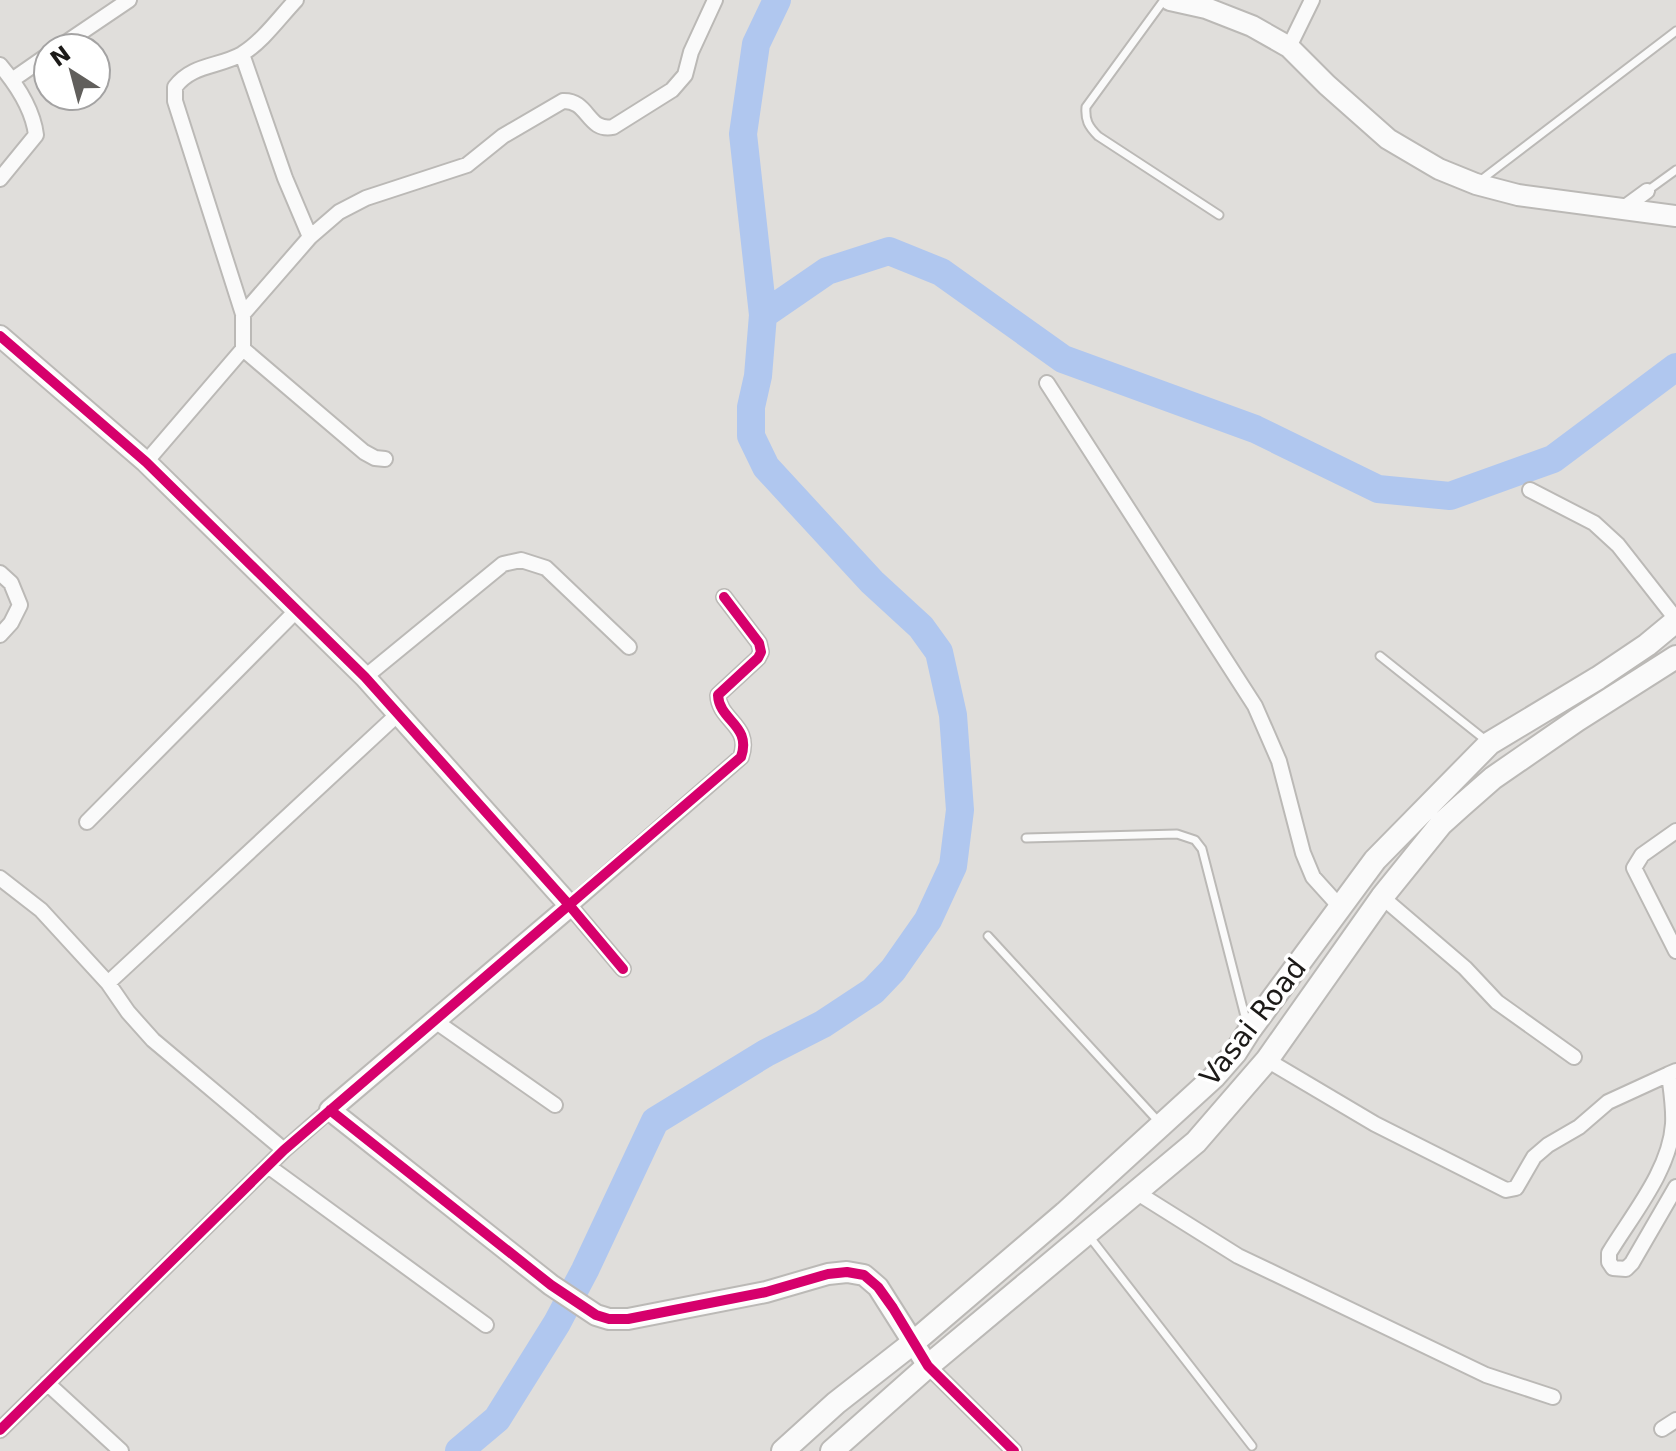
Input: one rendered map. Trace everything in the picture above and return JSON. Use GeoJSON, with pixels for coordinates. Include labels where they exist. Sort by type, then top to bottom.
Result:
{"type":"FeatureCollection","features":[{"type":"Feature","properties":{"kind":"main road","name":"Vasai Road"},"geometry":{"type":"LineString","coordinates":[[783,1451],[836,1403],[914,1342],[1214,1077],[1235,1053],[1375,860],[1490,743],[1598,678],[1647,645],[1676,620]]}},
{"type":"Feature","properties":{"kind":"main road","name":"Vasai Road"},"geometry":{"type":"LineString","coordinates":[[832,1451],[928,1366],[1196,1142],[1267,1060],[1382,897],[1441,824],[1493,778],[1577,720],[1674,662]]}},
{"type":"Feature","properties":{"kind":"street"},"geometry":{"type":"LineString","coordinates":[[82,32],[129,0]]}},
{"type":"Feature","properties":{"kind":"street"},"geometry":{"type":"LineString","coordinates":[[146,462],[243,349],[243,314],[175,101],[175,87],[189,72],[242,54],[296,0]]}},
{"type":"Feature","properties":{"kind":"street"},"geometry":{"type":"LineString","coordinates":[[243,314],[310,237],[339,212],[366,198],[467,165],[503,136],[563,101],[572,101],[580,106],[598,127],[604,129],[613,127],[672,90],[685,75],[691,52],[715,0]]}},
{"type":"Feature","properties":{"kind":"street"},"geometry":{"type":"LineString","coordinates":[[1167,0],[1206,8],[1252,26],[1289,47],[1388,139],[1439,169],[1476,184],[1518,195],[1676,216]]}},
{"type":"Feature","properties":{"kind":"street"},"geometry":{"type":"LineString","coordinates":[[1289,47],[1312,0]]}},
{"type":"Feature","properties":{"kind":"street"},"geometry":{"type":"LineString","coordinates":[[242,54],[285,178],[310,237]]}},
{"type":"Feature","properties":{"kind":"street"},"geometry":{"type":"LineString","coordinates":[[0,65],[12,80],[34,122],[36,135],[0,179]]}},
{"type":"Feature","properties":{"kind":"street"},"geometry":{"type":"LineString","coordinates":[[12,80],[32,66]]}},
{"type":"Feature","properties":{"kind":"street"},"geometry":{"type":"LineString","coordinates":[[1621,210],[1647,191]]}},
{"type":"Feature","properties":{"kind":"street"},"geometry":{"type":"LineString","coordinates":[[0,336],[146,462],[365,677],[623,969]]}},
{"type":"Feature","properties":{"kind":"street"},"geometry":{"type":"LineString","coordinates":[[243,349],[364,452],[385,459]]}},
{"type":"Feature","properties":{"kind":"street"},"geometry":{"type":"LineString","coordinates":[[1047,383],[1255,706],[1279,761],[1303,853],[1313,877],[1341,908]]}},
{"type":"Feature","properties":{"kind":"street"},"geometry":{"type":"LineString","coordinates":[[1530,490],[1594,523],[1618,545],[1676,620]]}},
{"type":"Feature","properties":{"kind":"street"},"geometry":{"type":"LineString","coordinates":[[365,677],[503,564],[521,560],[546,568],[629,647]]}},
{"type":"Feature","properties":{"kind":"street"},"geometry":{"type":"LineString","coordinates":[[0,573],[11,583],[20,605],[11,623],[0,635]]}},
{"type":"Feature","properties":{"kind":"street"},"geometry":{"type":"LineString","coordinates":[[0,1430],[284,1150],[741,757],[745,746],[743,735],[719,703],[718,695],[761,652],[759,643],[724,597]]}},
{"type":"Feature","properties":{"kind":"street"},"geometry":{"type":"LineString","coordinates":[[87,822],[297,610]]}},
{"type":"Feature","properties":{"kind":"street"},"geometry":{"type":"LineString","coordinates":[[108,983],[398,714]]}},
{"type":"Feature","properties":{"kind":"street"},"geometry":{"type":"LineString","coordinates":[[1676,831],[1642,855],[1634,868],[1676,951]]}},
{"type":"Feature","properties":{"kind":"street"},"geometry":{"type":"LineString","coordinates":[[0,878],[41,910],[108,983],[153,1040],[284,1150]]}},
{"type":"Feature","properties":{"kind":"street"},"geometry":{"type":"LineString","coordinates":[[1382,897],[1465,968],[1497,1002],[1574,1057]]}},
{"type":"Feature","properties":{"kind":"street"},"geometry":{"type":"LineString","coordinates":[[435,1021],[555,1105]]}},
{"type":"Feature","properties":{"kind":"street"},"geometry":{"type":"LineString","coordinates":[[1267,1060],[1375,1124],[1512,1191],[1534,1157],[1548,1145],[1579,1127],[1608,1102],[1672,1073],[1673,1126],[1665,1155],[1656,1176],[1609,1253],[1613,1268],[1626,1269],[1632,1263],[1676,1187]]}},
{"type":"Feature","properties":{"kind":"street"},"geometry":{"type":"LineString","coordinates":[[330,1110],[551,1285],[596,1315],[628,1319],[766,1292],[847,1272],[864,1275],[878,1287],[928,1366],[1014,1451]]}},
{"type":"Feature","properties":{"kind":"street"},"geometry":{"type":"LineString","coordinates":[[268,1166],[486,1325]]}},
{"type":"Feature","properties":{"kind":"street"},"geometry":{"type":"LineString","coordinates":[[1136,1192],[1238,1256],[1486,1375],[1553,1397]]}},
{"type":"Feature","properties":{"kind":"street"},"geometry":{"type":"LineString","coordinates":[[47,1383],[121,1451]]}},
{"type":"Feature","properties":{"kind":"street"},"geometry":{"type":"LineString","coordinates":[[1662,1429],[1676,1420]]}},
{"type":"Feature","properties":{"kind":"lane"},"geometry":{"type":"LineString","coordinates":[[1167,0],[1086,107],[1085,117],[1098,136],[1219,215]]}},
{"type":"Feature","properties":{"kind":"lane"},"geometry":{"type":"LineString","coordinates":[[1476,184],[1676,31]]}},
{"type":"Feature","properties":{"kind":"lane"},"geometry":{"type":"LineString","coordinates":[[1647,191],[1676,170]]}},
{"type":"Feature","properties":{"kind":"lane"},"geometry":{"type":"LineString","coordinates":[[1380,656],[1490,743]]}},
{"type":"Feature","properties":{"kind":"lane"},"geometry":{"type":"LineString","coordinates":[[1026,838],[1177,834],[1195,840],[1202,849],[1249,1031]]}},
{"type":"Feature","properties":{"kind":"lane"},"geometry":{"type":"LineString","coordinates":[[988,936],[1162,1126]]}},
{"type":"Feature","properties":{"kind":"lane"},"geometry":{"type":"LineString","coordinates":[[1088,1234],[1252,1446]]}},
{"type":"Feature","properties":{"kind":"waterway"},"geometry":{"type":"LineString","coordinates":[[459,1451],[497,1419],[557,1323],[655,1121],[766,1053],[823,1024],[873,991],[893,970],[928,920],[953,866],[960,810],[953,715],[939,652],[921,627],[872,582],[766,467],[751,436],[751,407],[758,376],[763,315],[743,134],[756,44],[777,0]]}},
{"type":"Feature","properties":{"kind":"waterway"},"geometry":{"type":"LineString","coordinates":[[763,315],[827,271],[889,251],[941,272],[1063,359],[1255,429],[1378,489],[1450,496],[1553,459],[1676,367]]}},
{"type":"Feature","properties":{"kind":"cycle path"},"geometry":{"type":"LineString","coordinates":[[0,336],[146,462],[365,677],[623,969]]}},
{"type":"Feature","properties":{"kind":"cycle path"},"geometry":{"type":"LineString","coordinates":[[0,1430],[284,1150],[741,757],[742,737],[724,711],[718,695],[761,652],[759,643],[724,597]]}},
{"type":"Feature","properties":{"kind":"cycle path"},"geometry":{"type":"LineString","coordinates":[[330,1110],[551,1285],[596,1315],[628,1319],[766,1292],[828,1274],[847,1272],[864,1275],[878,1287],[893,1308],[928,1366],[1014,1451]]}}]}
